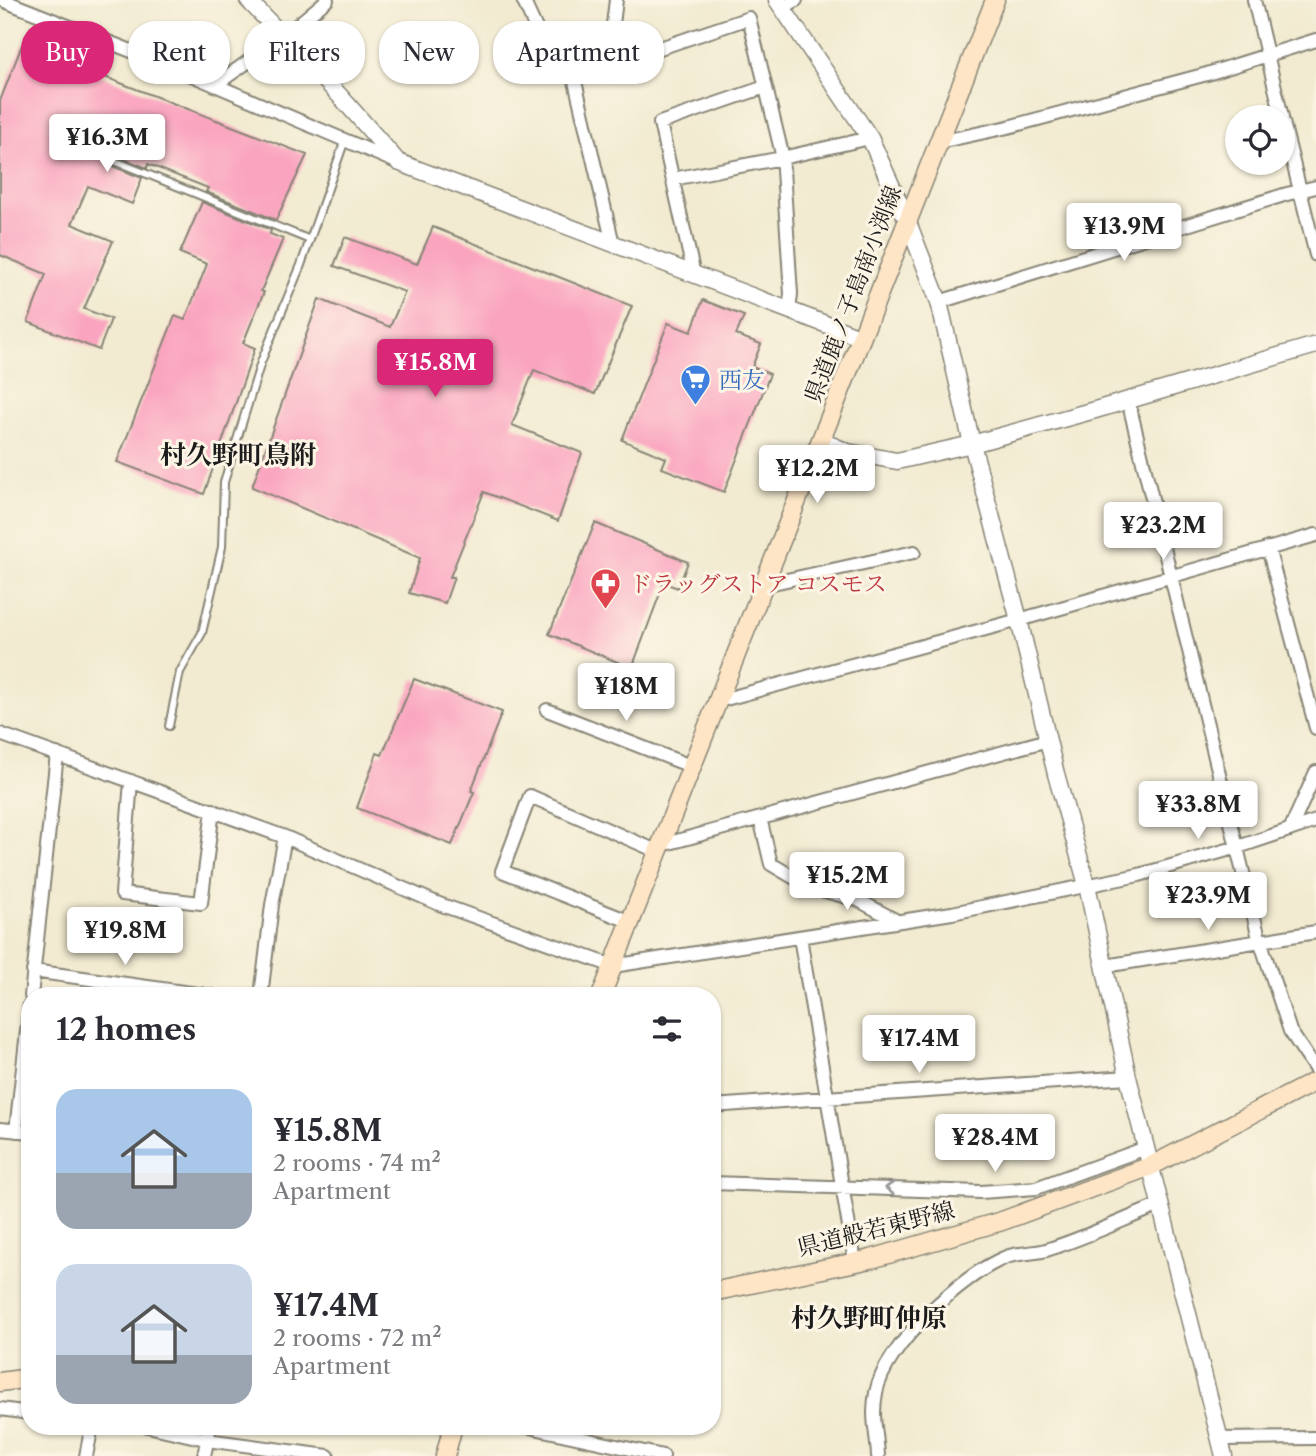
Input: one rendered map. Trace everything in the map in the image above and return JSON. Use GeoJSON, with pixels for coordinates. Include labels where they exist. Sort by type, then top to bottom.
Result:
{"type":"FeatureCollection","features":[{"type":"Feature","properties":{"kind":"main road","name":"県道鹿ノ子島南小渕線"},"geometry":{"type":"LineString","coordinates":[[604,987],[995,0]]}},
{"type":"Feature","properties":{"kind":"main road","name":"県道般若東野線"},"geometry":{"type":"LineString","coordinates":[[721,1290],[855,1262],[1002,1221],[1151,1166],[1316,1081]]}},
{"type":"Feature","properties":{"kind":"main road"},"geometry":{"type":"LineString","coordinates":[[0,1382],[21,1379]]}},
{"type":"Feature","properties":{"kind":"main road"},"geometry":{"type":"LineString","coordinates":[[445,1456],[451,1435]]}},
{"type":"Feature","properties":{"kind":"street"},"geometry":{"type":"LineString","coordinates":[[2,0],[398,162],[862,338]]}},
{"type":"Feature","properties":{"kind":"street"},"geometry":{"type":"LineString","coordinates":[[248,0],[268,21]]}},
{"type":"Feature","properties":{"kind":"street"},"geometry":{"type":"LineString","coordinates":[[302,21],[327,0]]}},
{"type":"Feature","properties":{"kind":"street"},"geometry":{"type":"LineString","coordinates":[[523,0],[545,48],[612,32],[616,0]]}},
{"type":"Feature","properties":{"kind":"street"},"geometry":{"type":"LineString","coordinates":[[1254,0],[1278,105]]}},
{"type":"Feature","properties":{"kind":"street"},"geometry":{"type":"LineString","coordinates":[[785,3],[870,138],[907,220],[939,302],[972,444],[1087,885],[1128,1077],[1224,1456]]}},
{"type":"Feature","properties":{"kind":"street"},"geometry":{"type":"LineString","coordinates":[[613,244],[574,78],[749,18],[782,158],[791,294],[789,310]]}},
{"type":"Feature","properties":{"kind":"street"},"geometry":{"type":"LineString","coordinates":[[939,142],[1008,127],[1316,40]]}},
{"type":"Feature","properties":{"kind":"street"},"geometry":{"type":"LineString","coordinates":[[215,85],[244,65]]}},
{"type":"Feature","properties":{"kind":"street"},"geometry":{"type":"LineString","coordinates":[[327,84],[398,162]]}},
{"type":"Feature","properties":{"kind":"street"},"geometry":{"type":"LineString","coordinates":[[695,275],[660,123],[765,87]]}},
{"type":"Feature","properties":{"kind":"street"},"geometry":{"type":"LineString","coordinates":[[345,140],[370,130]]}},
{"type":"Feature","properties":{"kind":"street"},"geometry":{"type":"LineString","coordinates":[[673,179],[870,138]]}},
{"type":"Feature","properties":{"kind":"street"},"geometry":{"type":"LineString","coordinates":[[1295,171],[1316,255]]}},
{"type":"Feature","properties":{"kind":"street"},"geometry":{"type":"LineString","coordinates":[[939,302],[1316,187]]}},
{"type":"Feature","properties":{"kind":"street"},"geometry":{"type":"LineString","coordinates":[[822,440],[848,452],[897,461],[972,444],[1316,345]]}},
{"type":"Feature","properties":{"kind":"street"},"geometry":{"type":"LineString","coordinates":[[1128,400],[1169,577],[1260,940],[1290,1031],[1316,1070]]}},
{"type":"Feature","properties":{"kind":"street"},"geometry":{"type":"LineString","coordinates":[[718,701],[1019,620],[1316,535]]}},
{"type":"Feature","properties":{"kind":"street"},"geometry":{"type":"LineString","coordinates":[[1268,548],[1316,728]]}},
{"type":"Feature","properties":{"kind":"street"},"geometry":{"type":"LineString","coordinates":[[764,585],[914,552]]}},
{"type":"Feature","properties":{"kind":"street"},"geometry":{"type":"LineString","coordinates":[[547,710],[693,767]]}},
{"type":"Feature","properties":{"kind":"street"},"geometry":{"type":"LineString","coordinates":[[0,734],[285,837],[439,904],[612,966],[898,921],[1139,875],[1238,847],[1316,821]]}},
{"type":"Feature","properties":{"kind":"street"},"geometry":{"type":"LineString","coordinates":[[631,922],[502,871],[530,796],[661,848],[760,818],[1048,740]]}},
{"type":"Feature","properties":{"kind":"street"},"geometry":{"type":"LineString","coordinates":[[32,987],[57,754]]}},
{"type":"Feature","properties":{"kind":"street"},"geometry":{"type":"LineString","coordinates":[[1290,830],[1316,772]]}},
{"type":"Feature","properties":{"kind":"street"},"geometry":{"type":"LineString","coordinates":[[131,781],[122,894],[201,903],[212,810]]}},
{"type":"Feature","properties":{"kind":"street"},"geometry":{"type":"LineString","coordinates":[[760,818],[771,864],[810,887],[858,900],[898,921]]}},
{"type":"Feature","properties":{"kind":"street"},"geometry":{"type":"LineString","coordinates":[[262,987],[272,905],[285,837]]}},
{"type":"Feature","properties":{"kind":"street"},"geometry":{"type":"LineString","coordinates":[[1104,966],[1316,932]]}},
{"type":"Feature","properties":{"kind":"street"},"geometry":{"type":"LineString","coordinates":[[800,937],[855,1262]]}},
{"type":"Feature","properties":{"kind":"street"},"geometry":{"type":"LineString","coordinates":[[33,971],[148,987]]}},
{"type":"Feature","properties":{"kind":"street"},"geometry":{"type":"LineString","coordinates":[[721,1105],[1128,1077]]}},
{"type":"Feature","properties":{"kind":"street"},"geometry":{"type":"LineString","coordinates":[[16,1131],[21,1086]]}},
{"type":"Feature","properties":{"kind":"street"},"geometry":{"type":"LineString","coordinates":[[0,1129],[21,1131]]}},
{"type":"Feature","properties":{"kind":"street"},"geometry":{"type":"LineString","coordinates":[[721,1183],[981,1192],[1036,1188],[1146,1147]]}},
{"type":"Feature","properties":{"kind":"street"},"geometry":{"type":"LineString","coordinates":[[878,1456],[873,1420],[876,1391],[884,1367],[929,1312],[979,1272],[1005,1257],[1044,1250],[1160,1205]]}},
{"type":"Feature","properties":{"kind":"street"},"geometry":{"type":"LineString","coordinates":[[0,1409],[21,1412]]}},
{"type":"Feature","properties":{"kind":"street"},"geometry":{"type":"LineString","coordinates":[[86,1456],[90,1435]]}},
{"type":"Feature","properties":{"kind":"street"},"geometry":{"type":"LineString","coordinates":[[204,1456],[209,1435]]}},
{"type":"Feature","properties":{"kind":"street"},"geometry":{"type":"LineString","coordinates":[[219,1435],[328,1456]]}},
{"type":"Feature","properties":{"kind":"street"},"geometry":{"type":"LineString","coordinates":[[566,1435],[663,1456]]}},
{"type":"Feature","properties":{"kind":"street"},"geometry":{"type":"LineString","coordinates":[[1220,1440],[1316,1438]]}},
{"type":"Feature","properties":{"kind":"lane"},"geometry":{"type":"LineString","coordinates":[[169,726],[180,673],[202,633],[222,547],[224,482],[261,362],[310,240],[345,140]]}},
{"type":"Feature","properties":{"kind":"lane"},"geometry":{"type":"LineString","coordinates":[[110,159],[310,240]]}},
{"type":"Feature","properties":{"kind":"building"},"geometry":{"type":"Polygon","coordinates":[[[21,48],[21,84],[114,84],[114,81],[307,155],[276,220],[206,192],[208,188],[148,164],[147,168],[112,154],[106,155],[107,164],[142,178],[132,204],[88,186],[72,224],[113,241],[84,309],[111,319],[99,350],[28,322],[46,274],[0,255],[0,101],[21,48]]]}},
{"type":"Feature","properties":{"kind":"building"},"geometry":{"type":"Polygon","coordinates":[[[202,202],[271,230],[270,234],[283,239],[243,343],[255,348],[204,494],[117,462],[175,316],[185,320],[207,264],[180,253],[202,202]]]}},
{"type":"Feature","properties":{"kind":"building"},"geometry":{"type":"Polygon","coordinates":[[[433,227],[632,306],[595,394],[534,370],[512,425],[582,453],[558,521],[484,492],[450,577],[454,577],[445,603],[409,593],[420,558],[252,487],[319,299],[390,327],[405,292],[334,266],[345,237],[417,264],[433,227]]]}},
{"type":"Feature","properties":{"kind":"building","name":"西友"},"geometry":{"type":"Polygon","coordinates":[[[703,300],[744,316],[736,335],[761,344],[752,367],[770,374],[724,492],[662,468],[666,458],[622,440],[668,323],[691,332],[703,300]]]}},
{"type":"Feature","properties":{"kind":"building","name":"ドラッグストア コスモス"},"geometry":{"type":"Polygon","coordinates":[[[595,523],[688,562],[678,588],[664,583],[632,668],[549,634],[595,523]]]}},
{"type":"Feature","properties":{"kind":"building"},"geometry":{"type":"Polygon","coordinates":[[[414,679],[502,712],[452,845],[357,808],[377,753],[382,755],[414,679]]]}},
{"type":"Feature","properties":{"kind":"place","name":"西友"},"geometry":{"type":"Point","coordinates":[696,407]}},
{"type":"Feature","properties":{"kind":"place","name":"ドラッグストア コスモス"},"geometry":{"type":"Point","coordinates":[606,611]}},
{"type":"Feature","properties":{"kind":"district","name":"村久野町鳥附"},"geometry":{"type":"Point","coordinates":[238,455]}},
{"type":"Feature","properties":{"kind":"district","name":"村久野町仲原"},"geometry":{"type":"Point","coordinates":[869,1318]}}]}
